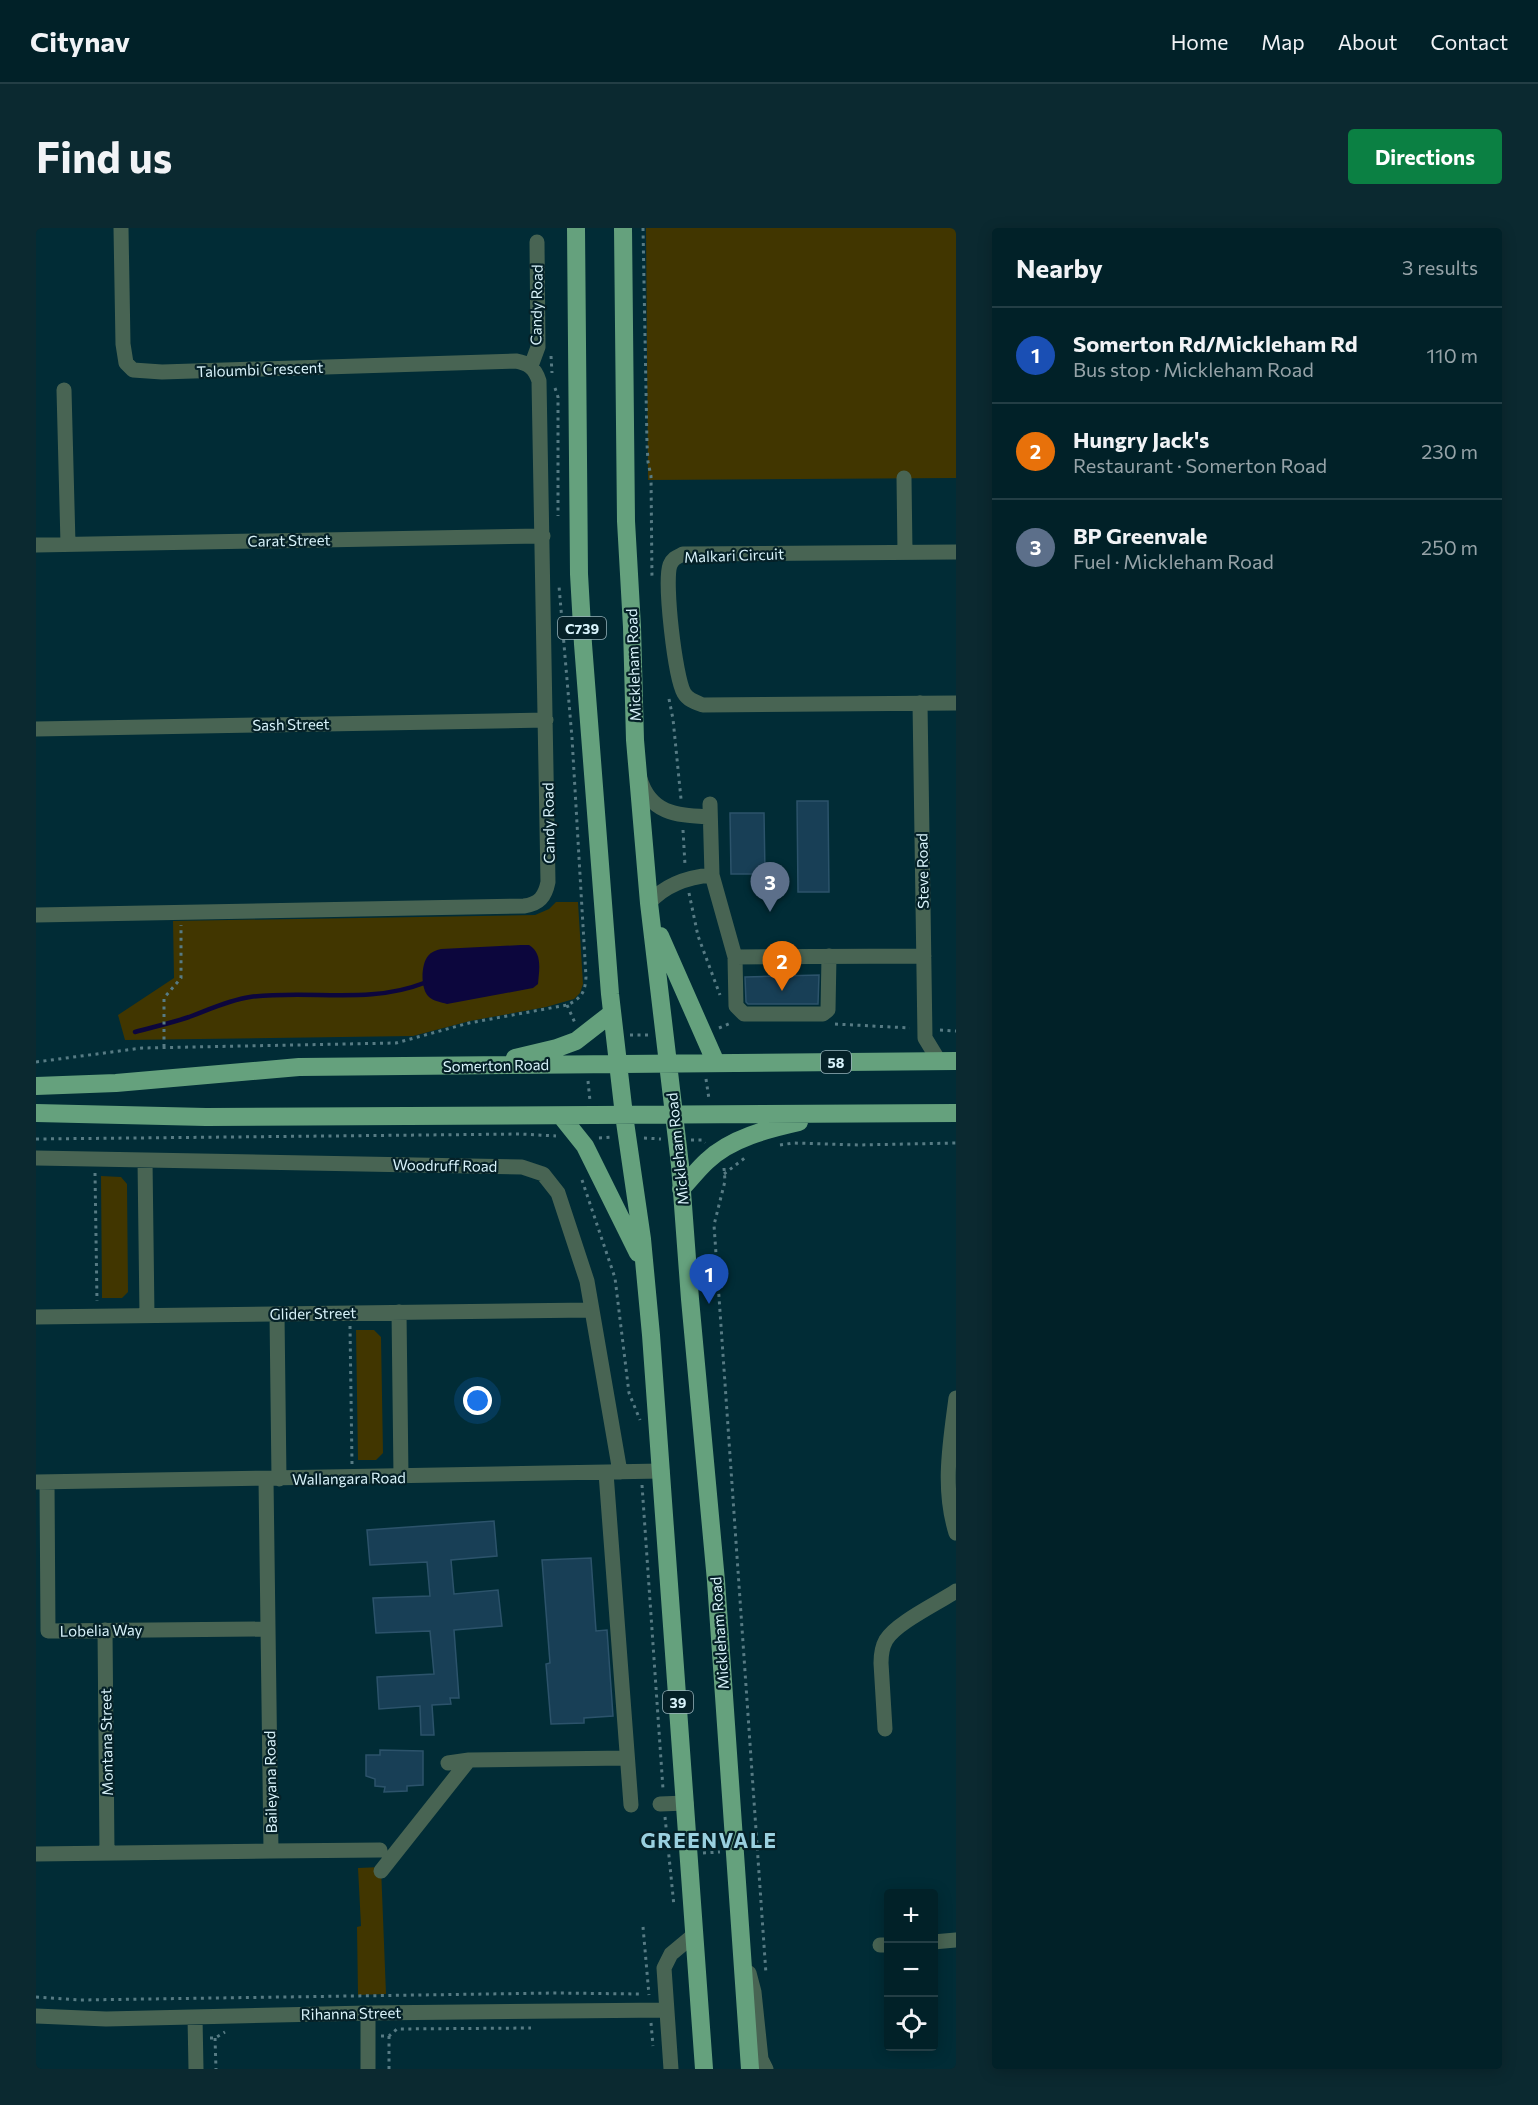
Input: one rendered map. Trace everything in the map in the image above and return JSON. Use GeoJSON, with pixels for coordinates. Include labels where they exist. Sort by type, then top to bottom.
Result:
{"type":"FeatureCollection","features":[{"type":"Feature","properties":{"kind":"main road","name":"C739"},"geometry":{"type":"LineString","coordinates":[[576,228],[579,574],[612,1013],[618,1064]]}},
{"type":"Feature","properties":{"kind":"main road","name":"Mickleham Road"},"geometry":{"type":"LineString","coordinates":[[623,228],[626,521],[637,770],[648,903],[674,1115],[716,1581],[750,2069]]}},
{"type":"Feature","properties":{"kind":"main road"},"geometry":{"type":"LineString","coordinates":[[648,903],[665,952],[702,1034],[710,1063]]}},
{"type":"Feature","properties":{"kind":"main road"},"geometry":{"type":"LineString","coordinates":[[484,1065],[557,1048],[582,1037],[612,1013]]}},
{"type":"Feature","properties":{"kind":"main road","name":"Somerton Road"},"geometry":{"type":"LineString","coordinates":[[36,1086],[116,1083],[299,1067],[948,1061]]}},
{"type":"Feature","properties":{"kind":"main road","name":"39"},"geometry":{"type":"LineString","coordinates":[[618,1064],[644,1265],[662,1471],[704,2069]]}},
{"type":"Feature","properties":{"kind":"main road"},"geometry":{"type":"LineString","coordinates":[[36,1113],[206,1117],[956,1113]]}},
{"type":"Feature","properties":{"kind":"main road"},"geometry":{"type":"LineString","coordinates":[[681,1189],[708,1159],[729,1146],[767,1129],[832,1114]]}},
{"type":"Feature","properties":{"kind":"main road"},"geometry":{"type":"LineString","coordinates":[[561,1116],[585,1146],[644,1265]]}},
{"type":"Feature","properties":{"kind":"street","name":"Taloumbi Crescent"},"geometry":{"type":"LineString","coordinates":[[120,228],[123,344],[126,363],[133,370],[162,372],[516,361],[531,366]]}},
{"type":"Feature","properties":{"kind":"street","name":"Candy Road"},"geometry":{"type":"LineString","coordinates":[[36,915],[524,906],[537,903],[545,894],[548,882],[539,381],[531,366],[538,346],[537,242]]}},
{"type":"Feature","properties":{"kind":"street"},"geometry":{"type":"LineString","coordinates":[[64,390],[68,544]]}},
{"type":"Feature","properties":{"kind":"street"},"geometry":{"type":"LineString","coordinates":[[904,478],[905,552]]}},
{"type":"Feature","properties":{"kind":"street","name":"Carat Street"},"geometry":{"type":"LineString","coordinates":[[36,545],[543,536]]}},
{"type":"Feature","properties":{"kind":"street","name":"Malkari Circuit"},"geometry":{"type":"LineString","coordinates":[[956,552],[683,554],[674,558],[668,578],[673,643],[684,693],[691,701],[703,705],[956,703]]}},
{"type":"Feature","properties":{"kind":"street","name":"Steve Road"},"geometry":{"type":"LineString","coordinates":[[920,703],[925,1033]]}},
{"type":"Feature","properties":{"kind":"street","name":"Sash Street"},"geometry":{"type":"LineString","coordinates":[[36,729],[546,720]]}},
{"type":"Feature","properties":{"kind":"street"},"geometry":{"type":"LineString","coordinates":[[637,770],[644,790],[653,803],[674,814],[710,811],[712,875],[735,957],[736,1006],[744,1014],[823,1014],[828,1011],[829,956]]}},
{"type":"Feature","properties":{"kind":"street"},"geometry":{"type":"LineString","coordinates":[[648,903],[666,888],[686,880],[712,875]]}},
{"type":"Feature","properties":{"kind":"street"},"geometry":{"type":"LineString","coordinates":[[735,957],[924,956]]}},
{"type":"Feature","properties":{"kind":"street"},"geometry":{"type":"LineString","coordinates":[[925,1033],[948,1061]]}},
{"type":"Feature","properties":{"kind":"street"},"geometry":{"type":"LineString","coordinates":[[907,1061],[919,1050],[925,1033]]}},
{"type":"Feature","properties":{"kind":"street","name":"Woodruff Road"},"geometry":{"type":"LineString","coordinates":[[36,1158],[522,1167],[543,1174],[558,1193],[587,1281],[613,1472],[631,1805]]}},
{"type":"Feature","properties":{"kind":"street"},"geometry":{"type":"LineString","coordinates":[[145,1160],[147,1316]]}},
{"type":"Feature","properties":{"kind":"street","name":"Glider Street"},"geometry":{"type":"LineString","coordinates":[[36,1317],[591,1310]]}},
{"type":"Feature","properties":{"kind":"street"},"geometry":{"type":"LineString","coordinates":[[399,1312],[401,1477]]}},
{"type":"Feature","properties":{"kind":"street","name":"Baileyana Road"},"geometry":{"type":"LineString","coordinates":[[36,1854],[271,1851],[268,1629],[277,1314]]}},
{"type":"Feature","properties":{"kind":"street"},"geometry":{"type":"LineString","coordinates":[[956,1398],[947,1486],[956,1533]]}},
{"type":"Feature","properties":{"kind":"street","name":"Wallangara Road"},"geometry":{"type":"LineString","coordinates":[[41,1482],[662,1471]]}},
{"type":"Feature","properties":{"kind":"street","name":"Lobelia Way"},"geometry":{"type":"LineString","coordinates":[[41,1482],[48,1631],[268,1629]]}},
{"type":"Feature","properties":{"kind":"street"},"geometry":{"type":"LineString","coordinates":[[885,1729],[880,1663],[886,1640],[901,1625],[956,1592]]}},
{"type":"Feature","properties":{"kind":"street","name":"Montana Street"},"geometry":{"type":"LineString","coordinates":[[105,1630],[107,1853]]}},
{"type":"Feature","properties":{"kind":"street"},"geometry":{"type":"LineString","coordinates":[[448,1763],[469,1760],[627,1758]]}},
{"type":"Feature","properties":{"kind":"street"},"geometry":{"type":"LineString","coordinates":[[381,1871],[469,1760]]}},
{"type":"Feature","properties":{"kind":"street"},"geometry":{"type":"LineString","coordinates":[[662,1804],[686,1803]]}},
{"type":"Feature","properties":{"kind":"street"},"geometry":{"type":"LineString","coordinates":[[271,1851],[380,1850]]}},
{"type":"Feature","properties":{"kind":"street"},"geometry":{"type":"LineString","coordinates":[[670,2069],[664,1968],[671,1954],[695,1934]]}},
{"type":"Feature","properties":{"kind":"street"},"geometry":{"type":"LineString","coordinates":[[938,1942],[956,1940]]}},
{"type":"Feature","properties":{"kind":"street"},"geometry":{"type":"LineString","coordinates":[[740,1942],[754,1992],[761,2059],[766,2069]]}},
{"type":"Feature","properties":{"kind":"street","name":"Rihanna Street"},"geometry":{"type":"LineString","coordinates":[[36,2016],[106,2019],[666,2010]]}},
{"type":"Feature","properties":{"kind":"street"},"geometry":{"type":"LineString","coordinates":[[368,2013],[368,2069]]}},
{"type":"Feature","properties":{"kind":"street"},"geometry":{"type":"LineString","coordinates":[[195,2017],[196,2069]]}},
{"type":"Feature","properties":{"kind":"path"},"geometry":{"type":"LineString","coordinates":[[643,228],[647,444],[651,476],[653,585]]}},
{"type":"Feature","properties":{"kind":"path"},"geometry":{"type":"LineString","coordinates":[[558,446],[558,527]]}},
{"type":"Feature","properties":{"kind":"path"},"geometry":{"type":"LineString","coordinates":[[36,1062],[142,1048],[396,1043],[469,1023],[567,1005],[579,1000],[585,991],[586,976],[572,738],[559,584]]}},
{"type":"Feature","properties":{"kind":"path"},"geometry":{"type":"LineString","coordinates":[[668,697],[673,719],[686,880],[698,936],[723,1002]]}},
{"type":"Feature","properties":{"kind":"path"},"geometry":{"type":"LineString","coordinates":[[164,1047],[165,994],[181,978],[182,912]]}},
{"type":"Feature","properties":{"kind":"path"},"geometry":{"type":"LineString","coordinates":[[567,1005],[582,1037]]}},
{"type":"Feature","properties":{"kind":"path"},"geometry":{"type":"LineString","coordinates":[[727,1013],[732,1024]]}},
{"type":"Feature","properties":{"kind":"path"},"geometry":{"type":"LineString","coordinates":[[702,1034],[732,1024],[739,1024]]}},
{"type":"Feature","properties":{"kind":"path"},"geometry":{"type":"LineString","coordinates":[[824,1024],[925,1033],[956,1031]]}},
{"type":"Feature","properties":{"kind":"path"},"geometry":{"type":"LineString","coordinates":[[615,1035],[664,1035]]}},
{"type":"Feature","properties":{"kind":"path"},"geometry":{"type":"LineString","coordinates":[[707,1144],[712,1136],[710,1063]]}},
{"type":"Feature","properties":{"kind":"path"},"geometry":{"type":"LineString","coordinates":[[586,1064],[592,1115]]}},
{"type":"Feature","properties":{"kind":"path"},"geometry":{"type":"LineString","coordinates":[[36,1139],[520,1134],[552,1134],[560,1137]]}},
{"type":"Feature","properties":{"kind":"path"},"geometry":{"type":"LineString","coordinates":[[771,1146],[793,1143],[886,1146],[956,1143]]}},
{"type":"Feature","properties":{"kind":"path"},"geometry":{"type":"LineString","coordinates":[[724,1174],[753,1152]]}},
{"type":"Feature","properties":{"kind":"path"},"geometry":{"type":"LineString","coordinates":[[95,1159],[97,1316]]}},
{"type":"Feature","properties":{"kind":"path"},"geometry":{"type":"LineString","coordinates":[[579,1173],[615,1278],[629,1393],[641,1425]]}},
{"type":"Feature","properties":{"kind":"path"},"geometry":{"type":"LineString","coordinates":[[350,1313],[353,1478]]}},
{"type":"Feature","properties":{"kind":"path"},"geometry":{"type":"LineString","coordinates":[[641,1471],[662,1804],[675,1909]]}},
{"type":"Feature","properties":{"kind":"path"},"geometry":{"type":"LineString","coordinates":[[668,1856],[758,1849],[766,1982]]}},
{"type":"Feature","properties":{"kind":"path"},"geometry":{"type":"LineString","coordinates":[[36,1997],[80,2000],[555,1993],[649,1994]]}},
{"type":"Feature","properties":{"kind":"path"},"geometry":{"type":"LineString","coordinates":[[368,2037],[389,2036],[397,2029],[536,2028]]}},
{"type":"Feature","properties":{"kind":"path"},"geometry":{"type":"LineString","coordinates":[[195,2037],[215,2038],[224,2032],[235,2032]]}},
{"type":"Feature","properties":{"kind":"path"},"geometry":{"type":"LineString","coordinates":[[389,2036],[389,2069]]}},
{"type":"Feature","properties":{"kind":"path"},"geometry":{"type":"LineString","coordinates":[[215,2038],[216,2069]]}},
{"type":"Feature","properties":{"kind":"shaded area"},"geometry":{"type":"Polygon","coordinates":[[[646,228],[956,228],[956,478],[648,480],[646,228]]]}},
{"type":"Feature","properties":{"kind":"shaded area"},"geometry":{"type":"Polygon","coordinates":[[[556,902],[578,902],[583,984],[580,993],[574,999],[546,1007],[470,1021],[413,1036],[125,1040],[118,1015],[174,978],[173,921],[535,915],[549,909],[556,902]]]}},
{"type":"Feature","properties":{"kind":"shaded area"},"geometry":{"type":"Polygon","coordinates":[[[529,945],[538,957],[538,984],[533,988],[447,1004],[433,1000],[426,993],[423,970],[426,960],[434,951],[529,945]]]}},
{"type":"Feature","properties":{"kind":"shaded area"},"geometry":{"type":"Polygon","coordinates":[[[101,1176],[121,1177],[127,1184],[128,1292],[122,1298],[102,1298],[101,1176]]]}},
{"type":"Feature","properties":{"kind":"shaded area"},"geometry":{"type":"Polygon","coordinates":[[[356,1330],[374,1330],[381,1337],[383,1453],[376,1460],[358,1460],[356,1330]]]}},
{"type":"Feature","properties":{"kind":"shaded area"},"geometry":{"type":"Polygon","coordinates":[[[381,1867],[386,1994],[358,1995],[357,1927],[361,1926],[358,1868],[381,1867]]]}},
{"type":"Feature","properties":{"kind":"building"},"geometry":{"type":"Polygon","coordinates":[[[797,801],[828,801],[829,892],[798,892],[797,801]]]}},
{"type":"Feature","properties":{"kind":"building"},"geometry":{"type":"Polygon","coordinates":[[[730,813],[764,813],[765,874],[731,874],[730,813]]]}},
{"type":"Feature","properties":{"kind":"building"},"geometry":{"type":"Polygon","coordinates":[[[819,975],[818,1004],[748,1004],[746,1002],[745,977],[819,975]]]}},
{"type":"Feature","properties":{"kind":"building"},"geometry":{"type":"Polygon","coordinates":[[[494,1521],[497,1556],[451,1560],[454,1594],[498,1590],[502,1626],[454,1630],[459,1698],[450,1698],[451,1704],[432,1705],[434,1735],[421,1735],[420,1706],[379,1709],[377,1677],[434,1674],[430,1631],[376,1633],[373,1598],[430,1596],[427,1562],[370,1565],[367,1530],[494,1521]]]}},
{"type":"Feature","properties":{"kind":"building"},"geometry":{"type":"Polygon","coordinates":[[[591,1558],[596,1631],[607,1630],[613,1716],[584,1718],[584,1723],[551,1724],[546,1664],[550,1663],[542,1560],[591,1558]]]}},
{"type":"Feature","properties":{"kind":"building"},"geometry":{"type":"Polygon","coordinates":[[[380,1750],[423,1751],[423,1785],[407,1786],[407,1791],[384,1792],[385,1787],[375,1786],[375,1779],[366,1776],[366,1755],[380,1755],[380,1750]]]}},
{"type":"Feature","properties":{"kind":"waterway"},"geometry":{"type":"LineString","coordinates":[[135,1032],[182,1019],[242,998],[272,995],[360,995],[403,990],[424,983]]}},
{"type":"Feature","properties":{"kind":"place","name":"BP Greenvale"},"geometry":{"type":"Point","coordinates":[770,912]}},
{"type":"Feature","properties":{"kind":"place","name":"Hungry Jack's"},"geometry":{"type":"Point","coordinates":[782,991]}},
{"type":"Feature","properties":{"kind":"place","name":"Somerton Rd/Mickleham Rd"},"geometry":{"type":"Point","coordinates":[709,1304]}},
{"type":"Feature","properties":{"kind":"district","name":"GREENVALE"},"geometry":{"type":"Point","coordinates":[709,1839]}}]}
